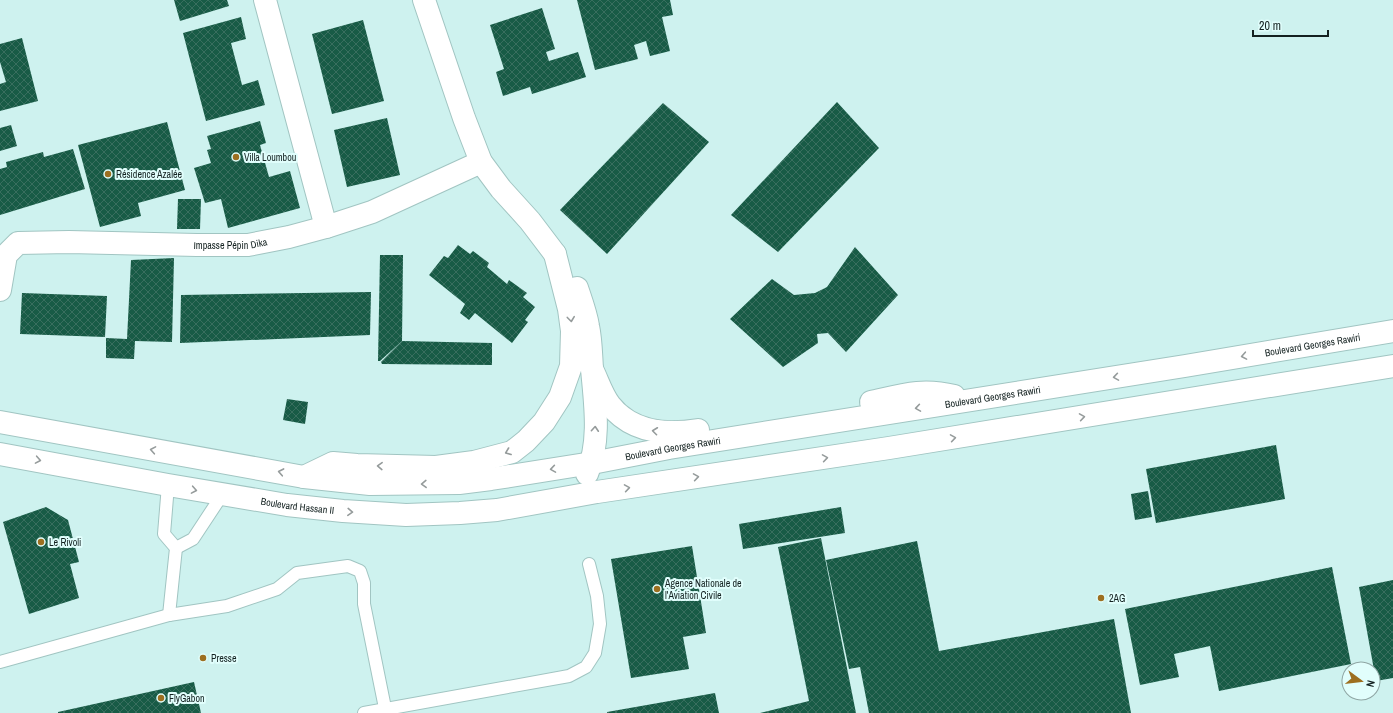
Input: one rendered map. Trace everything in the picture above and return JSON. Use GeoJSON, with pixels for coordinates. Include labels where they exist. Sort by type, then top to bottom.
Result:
{"type":"FeatureCollection","features":[{"type":"Feature","properties":{"kind":"main road"},"geometry":{"type":"LineString","coordinates":[[265,0],[326,228]]}},
{"type":"Feature","properties":{"kind":"main road"},"geometry":{"type":"LineString","coordinates":[[424,0],[464,118],[481,162],[501,189],[530,221],[570,271],[582,302],[588,325],[596,420],[592,462],[580,485],[574,490],[552,496],[489,504],[480,512]]}},
{"type":"Feature","properties":{"kind":"main road","name":"Impasse Pépin Dika"},"geometry":{"type":"LineString","coordinates":[[0,290],[6,255],[18,243],[69,242],[248,245],[326,228],[372,212],[481,162]]}},
{"type":"Feature","properties":{"kind":"main road"},"geometry":{"type":"LineString","coordinates":[[304,477],[333,463],[436,467],[474,462],[512,452],[526,441],[544,422],[560,397],[571,366],[572,331],[569,310],[555,254]]}},
{"type":"Feature","properties":{"kind":"main road","name":"Boulevard Georges Rawiri"},"geometry":{"type":"LineString","coordinates":[[592,462],[670,448],[1393,331]]}},
{"type":"Feature","properties":{"kind":"main road","name":"Boulevard Hassan II"},"geometry":{"type":"LineString","coordinates":[[0,454],[222,495],[287,505],[343,511],[406,515],[480,512],[597,492],[889,448],[1393,366]]}},
{"type":"Feature","properties":{"kind":"main road"},"geometry":{"type":"LineString","coordinates":[[592,369],[603,394],[620,416],[640,428],[658,432],[676,433],[715,428],[871,402],[919,391],[940,392],[969,400]]}},
{"type":"Feature","properties":{"kind":"main road"},"geometry":{"type":"LineString","coordinates":[[0,422],[304,477],[370,484],[459,482],[490,479],[592,462]]}},
{"type":"Feature","properties":{"kind":"lane"},"geometry":{"type":"LineString","coordinates":[[168,485],[164,534],[176,548],[169,615]]}},
{"type":"Feature","properties":{"kind":"lane"},"geometry":{"type":"LineString","coordinates":[[176,548],[193,539],[222,495]]}},
{"type":"Feature","properties":{"kind":"lane"},"geometry":{"type":"LineString","coordinates":[[364,713],[384,708],[569,676],[586,667],[595,653],[600,624],[597,596],[589,564]]}},
{"type":"Feature","properties":{"kind":"lane"},"geometry":{"type":"LineString","coordinates":[[0,662],[169,615],[227,606],[277,589],[297,573],[348,566],[360,572],[364,584],[364,604],[384,708]]}},
{"type":"Feature","properties":{"kind":"building"},"geometry":{"type":"Polygon","coordinates":[[[174,0],[227,0],[229,6],[180,21],[174,0]]]}},
{"type":"Feature","properties":{"kind":"building"},"geometry":{"type":"Polygon","coordinates":[[[577,0],[670,0],[673,15],[662,17],[670,51],[650,56],[646,41],[634,45],[638,59],[595,70],[577,0]]]}},
{"type":"Feature","properties":{"kind":"building"},"geometry":{"type":"Polygon","coordinates":[[[542,8],[555,49],[546,52],[549,61],[578,52],[586,77],[532,94],[530,87],[503,96],[496,72],[504,69],[490,25],[542,8]]]}},
{"type":"Feature","properties":{"kind":"building"},"geometry":{"type":"Polygon","coordinates":[[[241,17],[246,39],[231,43],[242,85],[258,80],[265,105],[206,121],[183,33],[241,17]]]}},
{"type":"Feature","properties":{"kind":"building"},"geometry":{"type":"Polygon","coordinates":[[[363,20],[384,101],[332,114],[312,34],[363,20]]]}},
{"type":"Feature","properties":{"kind":"building"},"geometry":{"type":"Polygon","coordinates":[[[22,38],[38,101],[0,111],[0,84],[6,82],[0,62],[0,44],[22,38]]]}},
{"type":"Feature","properties":{"kind":"building"},"geometry":{"type":"Polygon","coordinates":[[[837,102],[879,148],[778,252],[731,215],[837,102]]]}},
{"type":"Feature","properties":{"kind":"building"},"geometry":{"type":"Polygon","coordinates":[[[663,103],[709,142],[607,254],[560,210],[663,103]]]}},
{"type":"Feature","properties":{"kind":"building"},"geometry":{"type":"Polygon","coordinates":[[[387,118],[400,175],[347,187],[334,130],[387,118]]]}},
{"type":"Feature","properties":{"kind":"building"},"geometry":{"type":"Polygon","coordinates":[[[260,121],[266,143],[260,145],[269,177],[290,171],[300,208],[228,228],[221,199],[205,203],[194,168],[211,163],[207,150],[211,149],[207,136],[260,121]]]}},
{"type":"Feature","properties":{"kind":"building"},"geometry":{"type":"Polygon","coordinates":[[[167,122],[185,190],[138,203],[141,216],[100,227],[78,145],[167,122]]]}},
{"type":"Feature","properties":{"kind":"building"},"geometry":{"type":"Polygon","coordinates":[[[11,125],[17,146],[0,151],[0,128],[11,125]]]}},
{"type":"Feature","properties":{"kind":"building"},"geometry":{"type":"Polygon","coordinates":[[[73,149],[85,189],[0,215],[0,169],[7,167],[6,162],[43,152],[44,157],[73,149]]]}},
{"type":"Feature","properties":{"kind":"building"},"geometry":{"type":"Polygon","coordinates":[[[178,199],[201,199],[200,229],[177,229],[178,199]]]}},
{"type":"Feature","properties":{"kind":"building"},"geometry":{"type":"Polygon","coordinates":[[[458,245],[470,254],[473,251],[489,263],[487,267],[507,284],[509,280],[527,293],[523,297],[535,307],[525,320],[528,322],[512,343],[475,313],[469,320],[460,313],[465,304],[429,275],[444,256],[448,258],[458,245]]]}},
{"type":"Feature","properties":{"kind":"building"},"geometry":{"type":"Polygon","coordinates":[[[855,247],[898,295],[846,352],[828,333],[817,334],[818,343],[783,367],[730,319],[772,279],[794,295],[815,293],[827,287],[855,247]]]}},
{"type":"Feature","properties":{"kind":"building"},"geometry":{"type":"Polygon","coordinates":[[[380,255],[403,255],[402,341],[380,361],[378,361],[380,255]]]}},
{"type":"Feature","properties":{"kind":"building"},"geometry":{"type":"Polygon","coordinates":[[[174,258],[172,342],[135,341],[134,359],[106,358],[106,338],[127,339],[131,260],[174,258]]]}},
{"type":"Feature","properties":{"kind":"building"},"geometry":{"type":"Polygon","coordinates":[[[371,292],[370,335],[180,343],[181,295],[371,292]]]}},
{"type":"Feature","properties":{"kind":"building"},"geometry":{"type":"Polygon","coordinates":[[[22,293],[107,296],[105,337],[20,334],[22,293]]]}},
{"type":"Feature","properties":{"kind":"building"},"geometry":{"type":"Polygon","coordinates":[[[402,341],[492,343],[492,365],[382,364],[381,362],[402,341]]]}},
{"type":"Feature","properties":{"kind":"building"},"geometry":{"type":"Polygon","coordinates":[[[287,399],[308,402],[305,424],[283,420],[287,399]]]}},
{"type":"Feature","properties":{"kind":"building"},"geometry":{"type":"Polygon","coordinates":[[[1276,445],[1285,499],[1156,523],[1146,469],[1276,445]]]}},
{"type":"Feature","properties":{"kind":"building"},"geometry":{"type":"Polygon","coordinates":[[[1148,491],[1152,517],[1135,520],[1131,494],[1148,491]]]}},
{"type":"Feature","properties":{"kind":"building","name":"Le Rivoli"},"geometry":{"type":"Polygon","coordinates":[[[46,507],[68,520],[79,562],[70,564],[79,598],[29,614],[3,522],[46,507]]]}},
{"type":"Feature","properties":{"kind":"building"},"geometry":{"type":"Polygon","coordinates":[[[841,507],[845,533],[743,549],[739,524],[841,507]]]}},
{"type":"Feature","properties":{"kind":"building"},"geometry":{"type":"Polygon","coordinates":[[[821,538],[856,713],[760,713],[809,701],[778,547],[821,538]]]}},
{"type":"Feature","properties":{"kind":"building"},"geometry":{"type":"Polygon","coordinates":[[[917,541],[939,651],[1114,619],[1131,713],[869,713],[860,667],[849,669],[826,560],[917,541]]]}},
{"type":"Feature","properties":{"kind":"building","name":"Agence Nationale de l'Aviation Civile"},"geometry":{"type":"Polygon","coordinates":[[[692,546],[706,633],[683,637],[689,669],[631,678],[611,559],[692,546]]]}},
{"type":"Feature","properties":{"kind":"building"},"geometry":{"type":"Polygon","coordinates":[[[1332,567],[1350,661],[1341,661],[1341,666],[1219,691],[1210,646],[1174,654],[1179,677],[1140,685],[1125,609],[1332,567]]]}},
{"type":"Feature","properties":{"kind":"building"},"geometry":{"type":"Polygon","coordinates":[[[1393,580],[1393,678],[1381,680],[1381,661],[1372,661],[1359,587],[1393,580]]]}},
{"type":"Feature","properties":{"kind":"building","name":"FlyGabon"},"geometry":{"type":"Polygon","coordinates":[[[194,682],[201,713],[58,713],[58,712],[194,682]]]}},
{"type":"Feature","properties":{"kind":"building"},"geometry":{"type":"Polygon","coordinates":[[[715,693],[719,713],[607,713],[607,712],[715,693]]]}},
{"type":"Feature","properties":{"kind":"place","name":"Villa Loumbou"},"geometry":{"type":"Point","coordinates":[236,157]}},
{"type":"Feature","properties":{"kind":"place","name":"Résidence Azalée"},"geometry":{"type":"Point","coordinates":[108,174]}},
{"type":"Feature","properties":{"kind":"place","name":"Le Rivoli"},"geometry":{"type":"Point","coordinates":[41,542]}},
{"type":"Feature","properties":{"kind":"place","name":"Agence Nationale de l'Aviation Civile"},"geometry":{"type":"Point","coordinates":[657,589]}},
{"type":"Feature","properties":{"kind":"place","name":"2AG"},"geometry":{"type":"Point","coordinates":[1101,598]}},
{"type":"Feature","properties":{"kind":"place","name":"Presse"},"geometry":{"type":"Point","coordinates":[203,658]}},
{"type":"Feature","properties":{"kind":"place","name":"FlyGabon"},"geometry":{"type":"Point","coordinates":[161,698]}}]}
